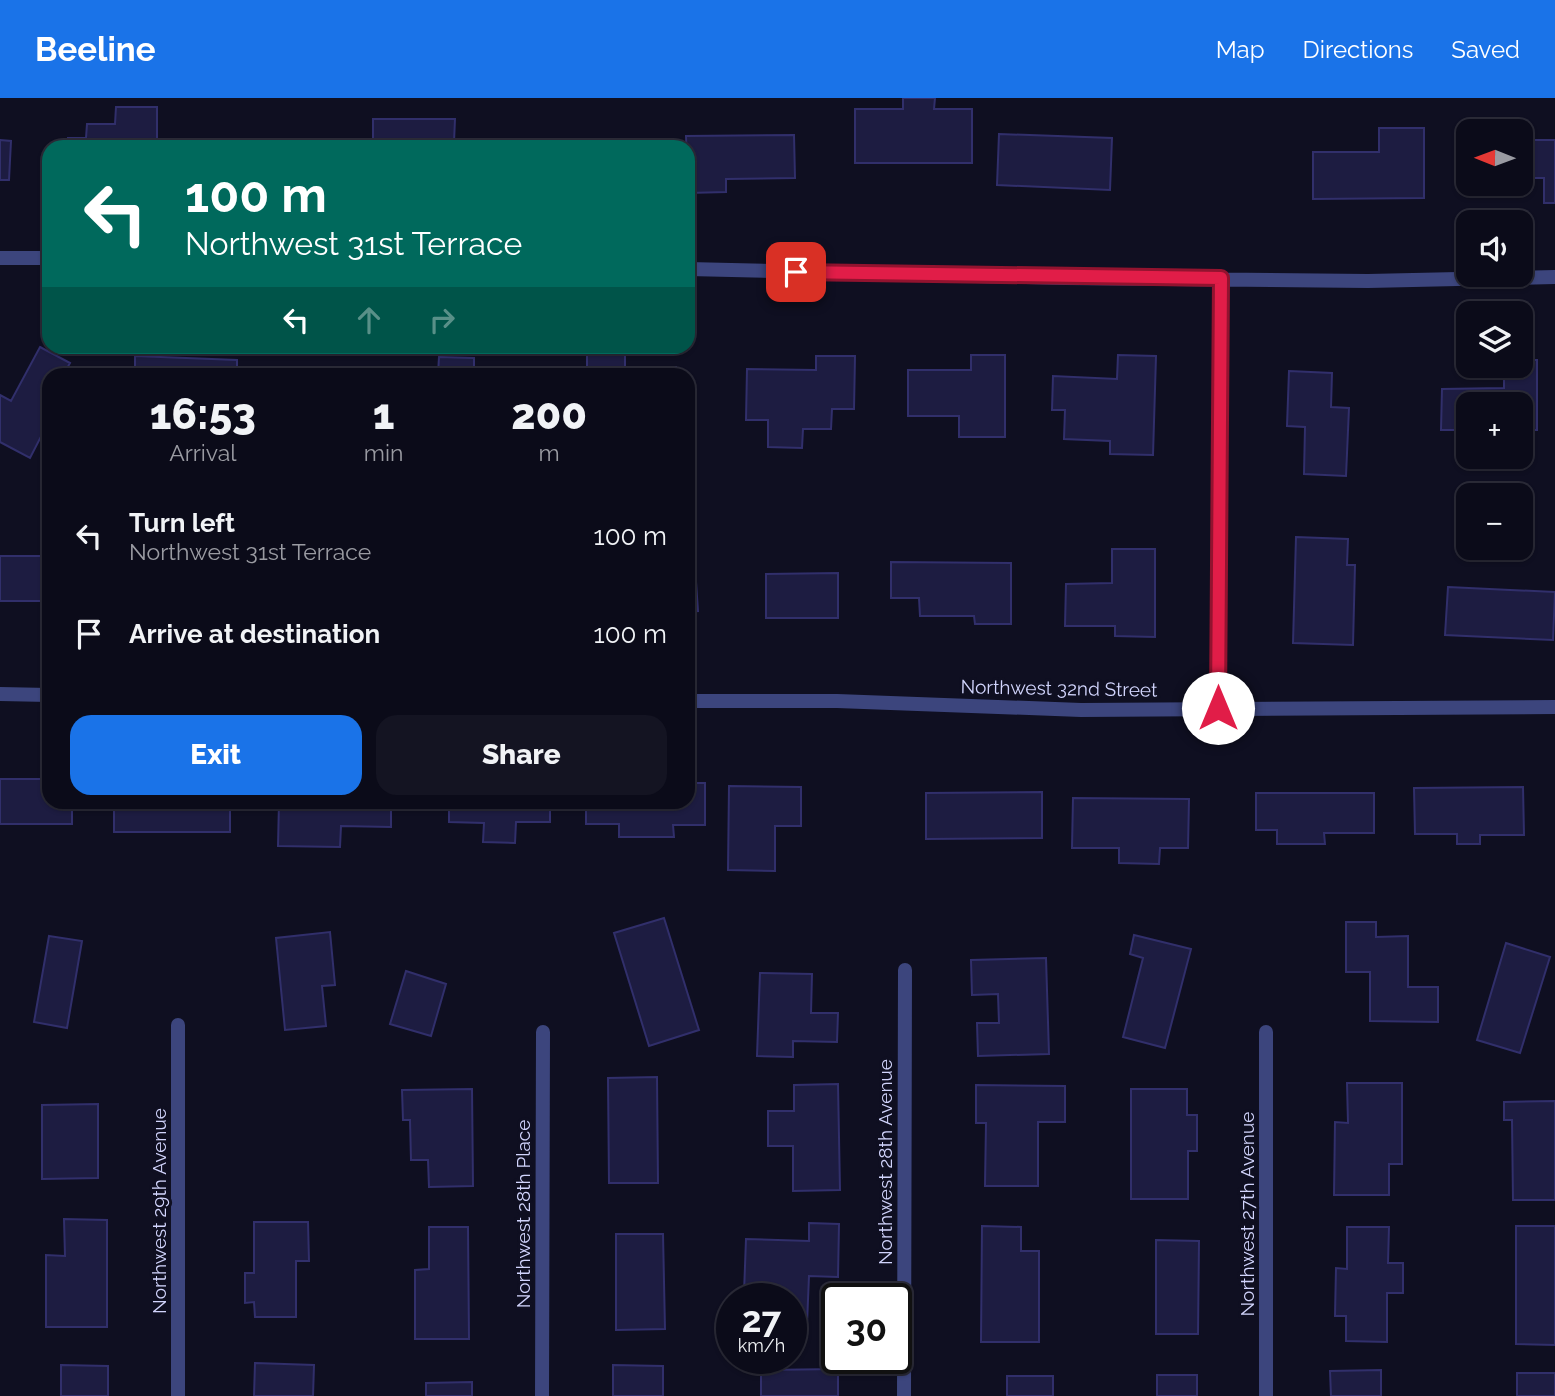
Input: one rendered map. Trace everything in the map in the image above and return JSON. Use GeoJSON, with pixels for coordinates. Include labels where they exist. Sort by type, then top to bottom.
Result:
{"type":"FeatureCollection","features":[{"type":"Feature","properties":{"kind":"street"},"geometry":{"type":"LineString","coordinates":[[0,258],[42,258]]}},
{"type":"Feature","properties":{"kind":"street"},"geometry":{"type":"LineString","coordinates":[[695,269],[1052,278],[1368,281],[1555,277]]}},
{"type":"Feature","properties":{"kind":"street"},"geometry":{"type":"LineString","coordinates":[[1218,708],[1221,278]]}},
{"type":"Feature","properties":{"kind":"street"},"geometry":{"type":"LineString","coordinates":[[0,694],[42,695]]}},
{"type":"Feature","properties":{"kind":"street","name":"Northwest 32nd Street"},"geometry":{"type":"LineString","coordinates":[[695,701],[837,701],[1081,710],[1555,707]]}},
{"type":"Feature","properties":{"kind":"street","name":"Northwest 28th Avenue"},"geometry":{"type":"LineString","coordinates":[[904,1396],[905,970]]}},
{"type":"Feature","properties":{"kind":"street","name":"Northwest 29th Avenue"},"geometry":{"type":"LineString","coordinates":[[178,1025],[178,1396]]}},
{"type":"Feature","properties":{"kind":"street","name":"Northwest 28th Place"},"geometry":{"type":"LineString","coordinates":[[542,1396],[543,1032]]}},
{"type":"Feature","properties":{"kind":"street","name":"Northwest 27th Avenue"},"geometry":{"type":"LineString","coordinates":[[1266,1032],[1266,1396]]}},
{"type":"Feature","properties":{"kind":"building"},"geometry":{"type":"Polygon","coordinates":[[[903,98],[935,98],[934,109],[972,109],[972,163],[855,163],[855,109],[903,109],[903,98]]]}},
{"type":"Feature","properties":{"kind":"building"},"geometry":{"type":"Polygon","coordinates":[[[116,107],[157,107],[157,140],[68,140],[86,138],[87,124],[115,124],[116,107]]]}},
{"type":"Feature","properties":{"kind":"building"},"geometry":{"type":"Polygon","coordinates":[[[373,119],[455,119],[454,140],[373,140],[373,119]]]}},
{"type":"Feature","properties":{"kind":"building"},"geometry":{"type":"Polygon","coordinates":[[[1379,128],[1424,128],[1424,198],[1313,199],[1313,152],[1379,152],[1379,128]]]}},
{"type":"Feature","properties":{"kind":"building"},"geometry":{"type":"Polygon","coordinates":[[[999,134],[1112,138],[1110,190],[997,185],[999,134]]]}},
{"type":"Feature","properties":{"kind":"building"},"geometry":{"type":"Polygon","coordinates":[[[794,135],[795,178],[726,179],[726,192],[695,193],[695,140],[686,140],[686,136],[794,135]]]}},
{"type":"Feature","properties":{"kind":"building"},"geometry":{"type":"Polygon","coordinates":[[[203,139],[310,139],[310,140],[203,139]]]}},
{"type":"Feature","properties":{"kind":"building"},"geometry":{"type":"Polygon","coordinates":[[[0,140],[11,141],[9,180],[0,180],[0,140]]]}},
{"type":"Feature","properties":{"kind":"building"},"geometry":{"type":"Polygon","coordinates":[[[1533,140],[1555,140],[1555,203],[1544,203],[1544,178],[1533,178],[1533,140]]]}},
{"type":"Feature","properties":{"kind":"building"},"geometry":{"type":"Polygon","coordinates":[[[40,347],[42,354],[53,354],[70,363],[67,368],[42,368],[42,435],[30,458],[0,442],[0,395],[11,401],[40,347]]]}},
{"type":"Feature","properties":{"kind":"building"},"geometry":{"type":"Polygon","coordinates":[[[587,354],[625,354],[625,367],[676,367],[676,368],[587,368],[587,354]]]}},
{"type":"Feature","properties":{"kind":"building"},"geometry":{"type":"Polygon","coordinates":[[[971,355],[1005,355],[1005,437],[959,437],[959,416],[908,416],[908,370],[971,370],[971,355]]]}},
{"type":"Feature","properties":{"kind":"building"},"geometry":{"type":"Polygon","coordinates":[[[1118,355],[1156,356],[1153,455],[1110,454],[1110,441],[1064,439],[1065,410],[1052,410],[1053,376],[1117,379],[1118,355]]]}},
{"type":"Feature","properties":{"kind":"building"},"geometry":{"type":"Polygon","coordinates":[[[135,356],[237,360],[237,368],[135,368],[135,356]]]}},
{"type":"Feature","properties":{"kind":"building"},"geometry":{"type":"Polygon","coordinates":[[[816,356],[855,356],[854,409],[832,409],[831,429],[803,429],[802,448],[768,447],[768,420],[746,420],[747,369],[816,370],[816,356]]]}},
{"type":"Feature","properties":{"kind":"building"},"geometry":{"type":"Polygon","coordinates":[[[439,357],[474,358],[474,368],[438,368],[439,357]]]}},
{"type":"Feature","properties":{"kind":"building"},"geometry":{"type":"Polygon","coordinates":[[[1533,360],[1537,360],[1537,430],[1533,430],[1533,392],[1456,392],[1456,430],[1441,430],[1442,389],[1504,388],[1504,378],[1533,378],[1533,360]]]}},
{"type":"Feature","properties":{"kind":"building"},"geometry":{"type":"Polygon","coordinates":[[[1289,371],[1332,373],[1331,407],[1349,408],[1346,476],[1304,474],[1305,427],[1287,426],[1289,371]]]}},
{"type":"Feature","properties":{"kind":"building"},"geometry":{"type":"Polygon","coordinates":[[[1296,537],[1348,539],[1347,565],[1355,565],[1353,645],[1293,643],[1296,537]]]}},
{"type":"Feature","properties":{"kind":"building"},"geometry":{"type":"Polygon","coordinates":[[[1112,549],[1155,549],[1155,637],[1115,636],[1115,626],[1065,626],[1066,584],[1112,583],[1112,549]]]}},
{"type":"Feature","properties":{"kind":"building"},"geometry":{"type":"Polygon","coordinates":[[[0,556],[42,556],[42,616],[41,601],[0,601],[0,556]]]}},
{"type":"Feature","properties":{"kind":"building"},"geometry":{"type":"Polygon","coordinates":[[[891,562],[1011,563],[1011,624],[975,624],[974,616],[920,616],[919,598],[891,598],[891,562]]]}},
{"type":"Feature","properties":{"kind":"building"},"geometry":{"type":"Polygon","coordinates":[[[695,567],[698,611],[695,611],[695,567]]]}},
{"type":"Feature","properties":{"kind":"building"},"geometry":{"type":"Polygon","coordinates":[[[838,573],[838,618],[766,618],[766,574],[838,573]]]}},
{"type":"Feature","properties":{"kind":"building"},"geometry":{"type":"Polygon","coordinates":[[[1448,587],[1555,592],[1553,640],[1445,635],[1448,587]]]}},
{"type":"Feature","properties":{"kind":"building"},"geometry":{"type":"Polygon","coordinates":[[[0,779],[42,779],[42,809],[72,809],[72,824],[0,824],[0,779]]]}},
{"type":"Feature","properties":{"kind":"building"},"geometry":{"type":"Polygon","coordinates":[[[695,783],[705,783],[705,825],[673,825],[674,837],[619,837],[619,824],[586,824],[586,809],[695,809],[695,783]]]}},
{"type":"Feature","properties":{"kind":"building"},"geometry":{"type":"Polygon","coordinates":[[[729,786],[801,787],[801,826],[775,826],[775,871],[728,870],[729,786]]]}},
{"type":"Feature","properties":{"kind":"building"},"geometry":{"type":"Polygon","coordinates":[[[1523,787],[1524,835],[1480,835],[1480,844],[1457,844],[1457,834],[1415,834],[1414,788],[1523,787]]]}},
{"type":"Feature","properties":{"kind":"building"},"geometry":{"type":"Polygon","coordinates":[[[1042,792],[1042,838],[926,839],[926,793],[1042,792]]]}},
{"type":"Feature","properties":{"kind":"building"},"geometry":{"type":"Polygon","coordinates":[[[1256,793],[1374,793],[1374,833],[1324,833],[1325,844],[1277,844],[1277,830],[1256,830],[1256,793]]]}},
{"type":"Feature","properties":{"kind":"building"},"geometry":{"type":"Polygon","coordinates":[[[1073,798],[1189,799],[1188,848],[1160,848],[1159,864],[1119,863],[1119,848],[1072,848],[1073,798]]]}},
{"type":"Feature","properties":{"kind":"building"},"geometry":{"type":"Polygon","coordinates":[[[114,809],[230,809],[230,832],[114,832],[114,809]]]}},
{"type":"Feature","properties":{"kind":"building"},"geometry":{"type":"Polygon","coordinates":[[[279,809],[391,809],[391,827],[341,826],[340,847],[278,846],[279,809]]]}},
{"type":"Feature","properties":{"kind":"building"},"geometry":{"type":"Polygon","coordinates":[[[449,809],[550,809],[550,822],[516,822],[515,843],[483,842],[484,823],[449,822],[449,809]]]}},
{"type":"Feature","properties":{"kind":"building"},"geometry":{"type":"Polygon","coordinates":[[[664,918],[699,1030],[649,1046],[614,933],[664,918]]]}},
{"type":"Feature","properties":{"kind":"building"},"geometry":{"type":"Polygon","coordinates":[[[1346,922],[1376,922],[1376,937],[1408,936],[1408,987],[1438,987],[1438,1022],[1370,1021],[1370,972],[1346,972],[1346,922]]]}},
{"type":"Feature","properties":{"kind":"building"},"geometry":{"type":"Polygon","coordinates":[[[330,932],[335,985],[322,986],[326,1026],[285,1030],[276,938],[330,932]]]}},
{"type":"Feature","properties":{"kind":"building"},"geometry":{"type":"Polygon","coordinates":[[[1134,935],[1191,949],[1165,1048],[1123,1037],[1143,958],[1130,954],[1134,935]]]}},
{"type":"Feature","properties":{"kind":"building"},"geometry":{"type":"Polygon","coordinates":[[[49,936],[82,941],[67,1028],[34,1022],[49,936]]]}},
{"type":"Feature","properties":{"kind":"building"},"geometry":{"type":"Polygon","coordinates":[[[1506,943],[1550,957],[1520,1053],[1477,1040],[1506,943]]]}},
{"type":"Feature","properties":{"kind":"building"},"geometry":{"type":"Polygon","coordinates":[[[1046,958],[1049,1054],[978,1056],[977,1023],[999,1023],[998,994],[972,995],[971,960],[1046,958]]]}},
{"type":"Feature","properties":{"kind":"building"},"geometry":{"type":"Polygon","coordinates":[[[406,971],[446,984],[431,1036],[390,1024],[406,971]]]}},
{"type":"Feature","properties":{"kind":"building"},"geometry":{"type":"Polygon","coordinates":[[[760,973],[812,974],[811,1013],[838,1013],[837,1042],[793,1041],[793,1057],[757,1056],[760,973]]]}},
{"type":"Feature","properties":{"kind":"building"},"geometry":{"type":"Polygon","coordinates":[[[657,1077],[658,1183],[609,1183],[608,1078],[657,1077]]]}},
{"type":"Feature","properties":{"kind":"building"},"geometry":{"type":"Polygon","coordinates":[[[1347,1083],[1402,1083],[1402,1164],[1389,1164],[1389,1195],[1334,1195],[1335,1122],[1348,1123],[1347,1083]]]}},
{"type":"Feature","properties":{"kind":"building"},"geometry":{"type":"Polygon","coordinates":[[[838,1084],[840,1190],[793,1191],[793,1146],[768,1146],[768,1111],[794,1111],[794,1085],[838,1084]]]}},
{"type":"Feature","properties":{"kind":"building"},"geometry":{"type":"Polygon","coordinates":[[[976,1085],[1065,1086],[1065,1122],[1038,1122],[1038,1186],[985,1186],[986,1123],[976,1123],[976,1085]]]}},
{"type":"Feature","properties":{"kind":"building"},"geometry":{"type":"Polygon","coordinates":[[[472,1089],[473,1186],[429,1187],[428,1160],[411,1160],[410,1120],[403,1120],[402,1090],[472,1089]]]}},
{"type":"Feature","properties":{"kind":"building"},"geometry":{"type":"Polygon","coordinates":[[[1131,1089],[1187,1089],[1187,1115],[1197,1115],[1197,1151],[1188,1151],[1188,1199],[1131,1199],[1131,1089]]]}},
{"type":"Feature","properties":{"kind":"building"},"geometry":{"type":"Polygon","coordinates":[[[1555,1101],[1555,1200],[1513,1200],[1512,1120],[1504,1120],[1504,1102],[1555,1101]]]}},
{"type":"Feature","properties":{"kind":"building"},"geometry":{"type":"Polygon","coordinates":[[[98,1104],[98,1178],[42,1179],[42,1105],[98,1104]]]}},
{"type":"Feature","properties":{"kind":"building"},"geometry":{"type":"Polygon","coordinates":[[[64,1219],[107,1220],[107,1327],[46,1327],[46,1255],[65,1256],[64,1219]]]}},
{"type":"Feature","properties":{"kind":"building"},"geometry":{"type":"Polygon","coordinates":[[[254,1222],[308,1222],[309,1261],[296,1261],[296,1317],[255,1317],[254,1302],[245,1303],[245,1273],[254,1273],[254,1222]]]}},
{"type":"Feature","properties":{"kind":"building"},"geometry":{"type":"Polygon","coordinates":[[[809,1223],[839,1224],[838,1277],[809,1276],[807,1324],[807,1283],[744,1283],[746,1239],[809,1241],[809,1223]]]}},
{"type":"Feature","properties":{"kind":"building"},"geometry":{"type":"Polygon","coordinates":[[[982,1226],[1021,1227],[1021,1251],[1039,1251],[1039,1342],[981,1342],[982,1226]]]}},
{"type":"Feature","properties":{"kind":"building"},"geometry":{"type":"Polygon","coordinates":[[[1516,1226],[1555,1226],[1555,1345],[1516,1344],[1516,1226]]]}},
{"type":"Feature","properties":{"kind":"building"},"geometry":{"type":"Polygon","coordinates":[[[429,1227],[468,1227],[469,1339],[415,1339],[415,1270],[429,1269],[429,1227]]]}},
{"type":"Feature","properties":{"kind":"building"},"geometry":{"type":"Polygon","coordinates":[[[1347,1227],[1389,1227],[1388,1263],[1403,1263],[1403,1293],[1387,1293],[1387,1342],[1346,1341],[1346,1316],[1335,1316],[1336,1268],[1347,1269],[1347,1227]]]}},
{"type":"Feature","properties":{"kind":"building"},"geometry":{"type":"Polygon","coordinates":[[[616,1234],[663,1234],[665,1329],[616,1330],[616,1234]]]}},
{"type":"Feature","properties":{"kind":"building"},"geometry":{"type":"Polygon","coordinates":[[[1156,1240],[1199,1241],[1198,1334],[1156,1334],[1156,1240]]]}},
{"type":"Feature","properties":{"kind":"building"},"geometry":{"type":"Polygon","coordinates":[[[255,1363],[314,1365],[313,1396],[254,1396],[255,1363]]]}},
{"type":"Feature","properties":{"kind":"building"},"geometry":{"type":"Polygon","coordinates":[[[61,1365],[108,1366],[108,1396],[61,1396],[61,1365]]]}},
{"type":"Feature","properties":{"kind":"building"},"geometry":{"type":"Polygon","coordinates":[[[613,1365],[663,1366],[663,1396],[613,1396],[613,1365]]]}},
{"type":"Feature","properties":{"kind":"building"},"geometry":{"type":"Polygon","coordinates":[[[807,1369],[821,1369],[821,1374],[838,1374],[838,1396],[761,1396],[761,1374],[807,1374],[807,1369]]]}},
{"type":"Feature","properties":{"kind":"building"},"geometry":{"type":"Polygon","coordinates":[[[1381,1370],[1381,1396],[1331,1396],[1330,1371],[1381,1370]]]}},
{"type":"Feature","properties":{"kind":"building"},"geometry":{"type":"Polygon","coordinates":[[[1517,1373],[1555,1373],[1555,1396],[1517,1396],[1517,1373]]]}},
{"type":"Feature","properties":{"kind":"building"},"geometry":{"type":"Polygon","coordinates":[[[1157,1375],[1197,1375],[1197,1396],[1157,1396],[1157,1375]]]}},
{"type":"Feature","properties":{"kind":"building"},"geometry":{"type":"Polygon","coordinates":[[[1007,1376],[1053,1376],[1053,1396],[1007,1396],[1007,1376]]]}},
{"type":"Feature","properties":{"kind":"building"},"geometry":{"type":"Polygon","coordinates":[[[472,1382],[472,1396],[426,1396],[426,1383],[472,1382]]]}},
{"type":"Feature","properties":{"kind":"route"},"geometry":{"type":"LineString","coordinates":[[796,272],[1066,278],[1221,278],[1218,708]]}}]}
